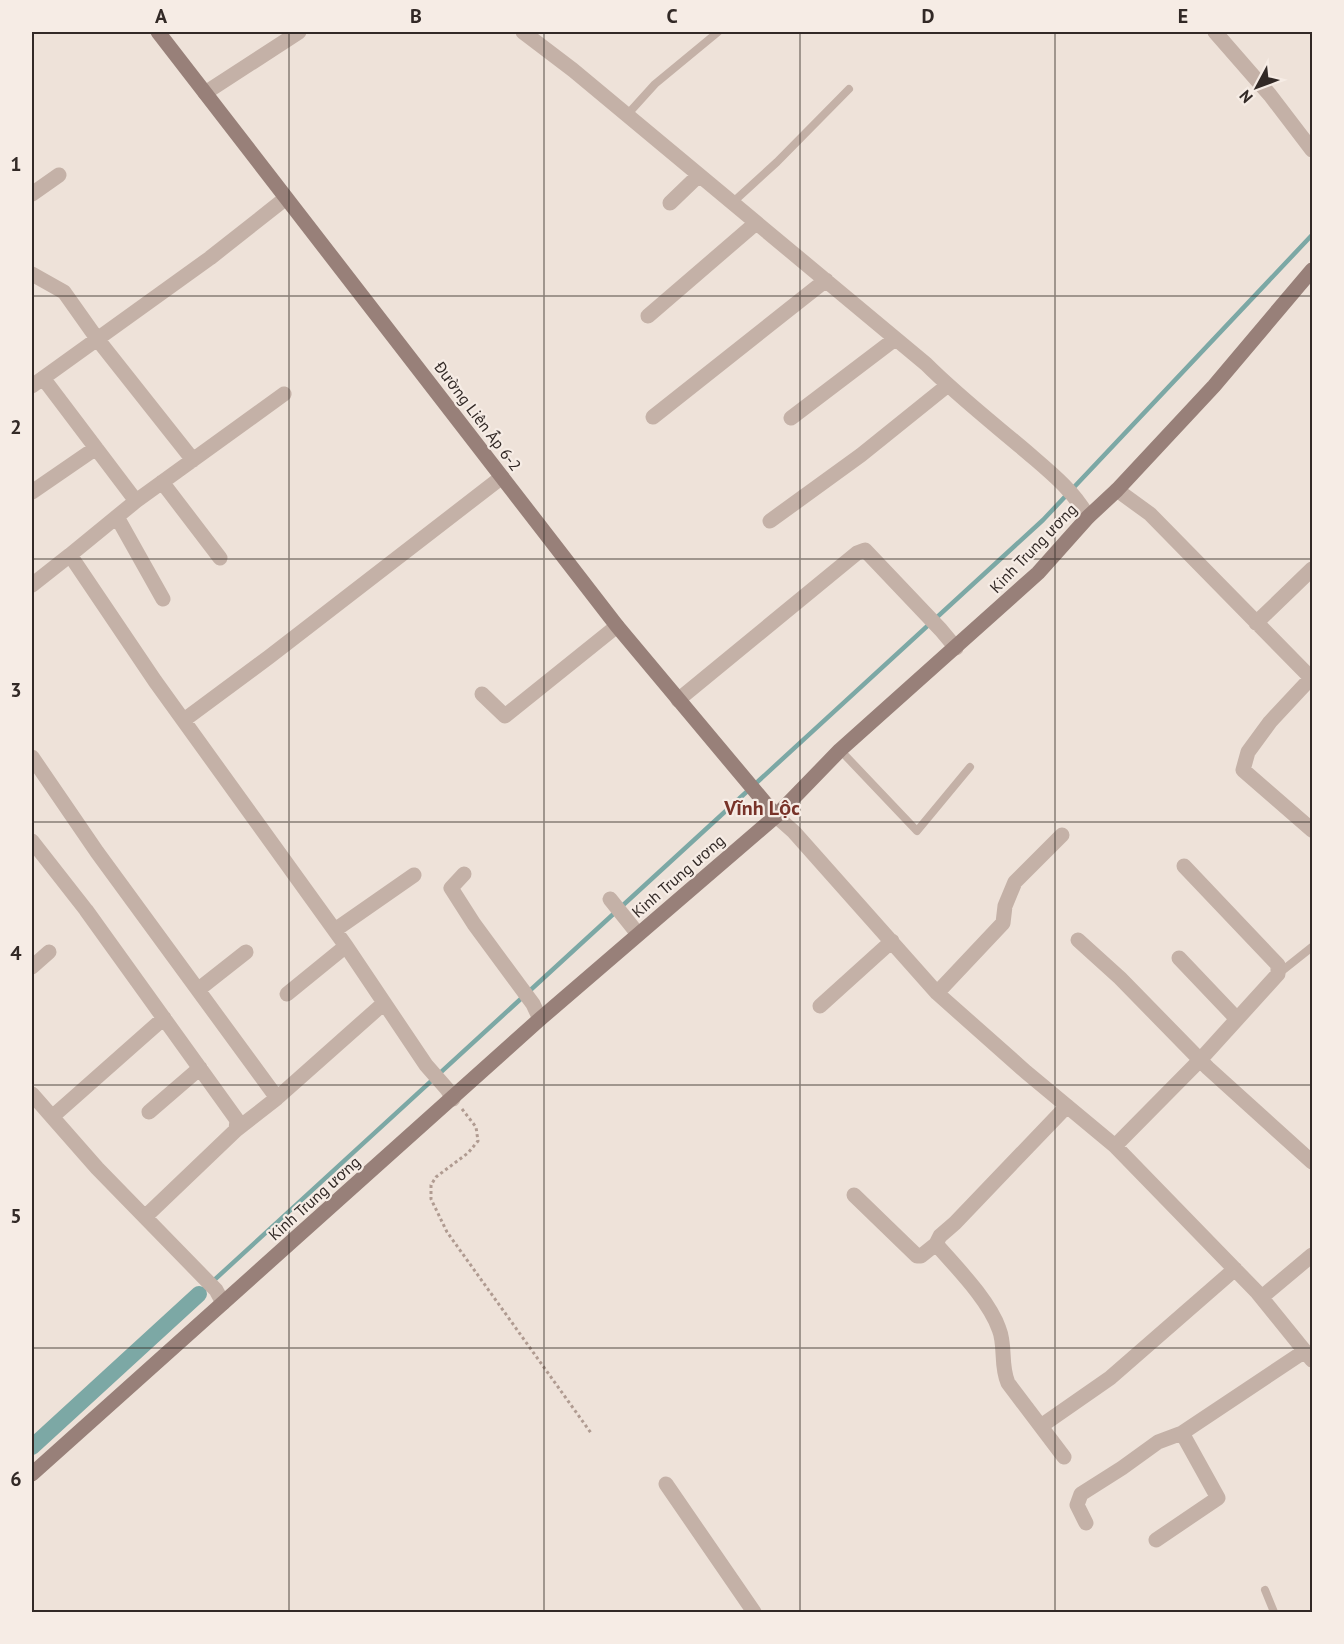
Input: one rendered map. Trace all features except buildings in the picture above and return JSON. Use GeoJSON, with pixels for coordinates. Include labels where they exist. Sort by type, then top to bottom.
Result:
{"type":"FeatureCollection","features":[{"type":"Feature","properties":{"kind":"street","name":"Đường Liên Ấp 6-2"},"geometry":{"type":"LineString","coordinates":[[158,32],[618,626],[776,816]]}},
{"type":"Feature","properties":{"kind":"street"},"geometry":{"type":"LineString","coordinates":[[205,93],[299,32]]}},
{"type":"Feature","properties":{"kind":"street"},"geometry":{"type":"LineString","coordinates":[[523,32],[926,364],[1049,471],[1080,502],[1088,517]]}},
{"type":"Feature","properties":{"kind":"street"},"geometry":{"type":"LineString","coordinates":[[1215,32],[1270,94],[1312,150]]}},
{"type":"Feature","properties":{"kind":"street"},"geometry":{"type":"LineString","coordinates":[[32,194],[59,174]]}},
{"type":"Feature","properties":{"kind":"street"},"geometry":{"type":"LineString","coordinates":[[670,203],[698,176]]}},
{"type":"Feature","properties":{"kind":"street"},"geometry":{"type":"LineString","coordinates":[[136,501],[96,448],[37,382],[210,258],[286,198]]}},
{"type":"Feature","properties":{"kind":"street"},"geometry":{"type":"LineString","coordinates":[[648,316],[756,223]]}},
{"type":"Feature","properties":{"kind":"street"},"geometry":{"type":"LineString","coordinates":[[32,274],[64,292],[98,340],[193,460]]}},
{"type":"Feature","properties":{"kind":"street","name":"Kinh Trung ương"},"geometry":{"type":"LineString","coordinates":[[32,1474],[220,1296],[450,1094],[776,816],[840,750],[1038,573],[1088,517],[1117,490],[1214,386],[1310,277]]}},
{"type":"Feature","properties":{"kind":"street"},"geometry":{"type":"LineString","coordinates":[[653,417],[826,280]]}},
{"type":"Feature","properties":{"kind":"street"},"geometry":{"type":"LineString","coordinates":[[791,418],[895,339]]}},
{"type":"Feature","properties":{"kind":"street"},"geometry":{"type":"LineString","coordinates":[[770,521],[861,455],[948,385]]}},
{"type":"Feature","properties":{"kind":"street"},"geometry":{"type":"LineString","coordinates":[[32,585],[136,501],[284,394]]}},
{"type":"Feature","properties":{"kind":"street"},"geometry":{"type":"LineString","coordinates":[[32,492],[96,448]]}},
{"type":"Feature","properties":{"kind":"street"},"geometry":{"type":"LineString","coordinates":[[184,720],[502,477]]}},
{"type":"Feature","properties":{"kind":"street"},"geometry":{"type":"LineString","coordinates":[[162,482],[220,558]]}},
{"type":"Feature","properties":{"kind":"street"},"geometry":{"type":"LineString","coordinates":[[1117,490],[1150,514],[1312,679],[1270,722],[1248,752],[1243,770],[1312,830]]}},
{"type":"Feature","properties":{"kind":"street"},"geometry":{"type":"LineString","coordinates":[[117,517],[163,599]]}},
{"type":"Feature","properties":{"kind":"street"},"geometry":{"type":"LineString","coordinates":[[678,700],[857,553],[865,550],[956,648]]}},
{"type":"Feature","properties":{"kind":"street"},"geometry":{"type":"LineString","coordinates":[[70,555],[184,720],[335,930],[426,1065],[450,1094]]}},
{"type":"Feature","properties":{"kind":"street"},"geometry":{"type":"LineString","coordinates":[[1256,623],[1312,569]]}},
{"type":"Feature","properties":{"kind":"street"},"geometry":{"type":"LineString","coordinates":[[482,694],[505,716],[618,626]]}},
{"type":"Feature","properties":{"kind":"street"},"geometry":{"type":"LineString","coordinates":[[32,757],[97,852],[277,1098]]}},
{"type":"Feature","properties":{"kind":"street"},"geometry":{"type":"LineString","coordinates":[[776,816],[794,832],[937,993],[1115,1146],[1262,1297],[1309,1355],[1182,1433],[1158,1442],[1081,1494],[1077,1505],[1086,1523]]}},
{"type":"Feature","properties":{"kind":"street"},"geometry":{"type":"LineString","coordinates":[[937,993],[1003,923],[1005,906],[1015,882],[1062,835]]}},
{"type":"Feature","properties":{"kind":"street"},"geometry":{"type":"LineString","coordinates":[[32,841],[86,910],[237,1120],[236,1130]]}},
{"type":"Feature","properties":{"kind":"street"},"geometry":{"type":"LineString","coordinates":[[1115,1146],[1200,1060],[1278,974],[1278,965],[1184,866]]}},
{"type":"Feature","properties":{"kind":"street"},"geometry":{"type":"LineString","coordinates":[[464,874],[451,888],[474,924],[533,1004],[540,1019]]}},
{"type":"Feature","properties":{"kind":"street"},"geometry":{"type":"LineString","coordinates":[[335,930],[414,875]]}},
{"type":"Feature","properties":{"kind":"street"},"geometry":{"type":"LineString","coordinates":[[610,899],[638,934]]}},
{"type":"Feature","properties":{"kind":"street"},"geometry":{"type":"LineString","coordinates":[[1078,940],[1120,978],[1200,1060],[1310,1156]]}},
{"type":"Feature","properties":{"kind":"street"},"geometry":{"type":"LineString","coordinates":[[819,1006],[892,941]]}},
{"type":"Feature","properties":{"kind":"street"},"geometry":{"type":"LineString","coordinates":[[287,994],[346,946]]}},
{"type":"Feature","properties":{"kind":"street"},"geometry":{"type":"LineString","coordinates":[[32,967],[49,952]]}},
{"type":"Feature","properties":{"kind":"street"},"geometry":{"type":"LineString","coordinates":[[199,989],[246,952]]}},
{"type":"Feature","properties":{"kind":"street"},"geometry":{"type":"LineString","coordinates":[[1179,958],[1237,1019]]}},
{"type":"Feature","properties":{"kind":"street"},"geometry":{"type":"LineString","coordinates":[[145,1217],[236,1130],[277,1098],[384,1003]]}},
{"type":"Feature","properties":{"kind":"street"},"geometry":{"type":"LineString","coordinates":[[52,1117],[164,1018]]}},
{"type":"Feature","properties":{"kind":"street"},"geometry":{"type":"LineString","coordinates":[[149,1112],[200,1068]]}},
{"type":"Feature","properties":{"kind":"street"},"geometry":{"type":"LineString","coordinates":[[32,1094],[220,1296]]}},
{"type":"Feature","properties":{"kind":"street"},"geometry":{"type":"LineString","coordinates":[[854,1195],[917,1256],[921,1256],[936,1244],[940,1236],[1067,1106]]}},
{"type":"Feature","properties":{"kind":"street"},"geometry":{"type":"LineString","coordinates":[[936,1244],[977,1292],[1000,1330],[1003,1372],[1012,1389],[1064,1457]]}},
{"type":"Feature","properties":{"kind":"street"},"geometry":{"type":"LineString","coordinates":[[1262,1297],[1312,1255]]}},
{"type":"Feature","properties":{"kind":"street"},"geometry":{"type":"LineString","coordinates":[[1041,1426],[1110,1378],[1235,1269]]}},
{"type":"Feature","properties":{"kind":"street"},"geometry":{"type":"LineString","coordinates":[[1156,1540],[1218,1498],[1182,1433]]}},
{"type":"Feature","properties":{"kind":"street"},"geometry":{"type":"LineString","coordinates":[[666,1484],[754,1612]]}},
{"type":"Feature","properties":{"kind":"lane"},"geometry":{"type":"LineString","coordinates":[[626,116],[655,84],[718,32]]}},
{"type":"Feature","properties":{"kind":"lane"},"geometry":{"type":"LineString","coordinates":[[731,204],[777,162],[849,89]]}},
{"type":"Feature","properties":{"kind":"lane"},"geometry":{"type":"LineString","coordinates":[[840,750],[917,831],[970,767]]}},
{"type":"Feature","properties":{"kind":"lane"},"geometry":{"type":"LineString","coordinates":[[1278,974],[1312,947]]}},
{"type":"Feature","properties":{"kind":"lane"},"geometry":{"type":"LineString","coordinates":[[1265,1590],[1275,1612]]}},
{"type":"Feature","properties":{"kind":"path"},"geometry":{"type":"LineString","coordinates":[[450,1094],[476,1127],[478,1141],[468,1153],[436,1177],[431,1185],[431,1199],[447,1232],[591,1433]]}},
{"type":"Feature","properties":{"kind":"waterway"},"geometry":{"type":"LineString","coordinates":[[199,1294],[1043,520],[1312,235]]}},
{"type":"Feature","properties":{"kind":"waterway"},"geometry":{"type":"LineString","coordinates":[[32,1447],[199,1294]]}},
{"type":"Feature","properties":{"kind":"district","name":"Vĩnh Lộc"},"geometry":{"type":"Point","coordinates":[762,808]}}]}
